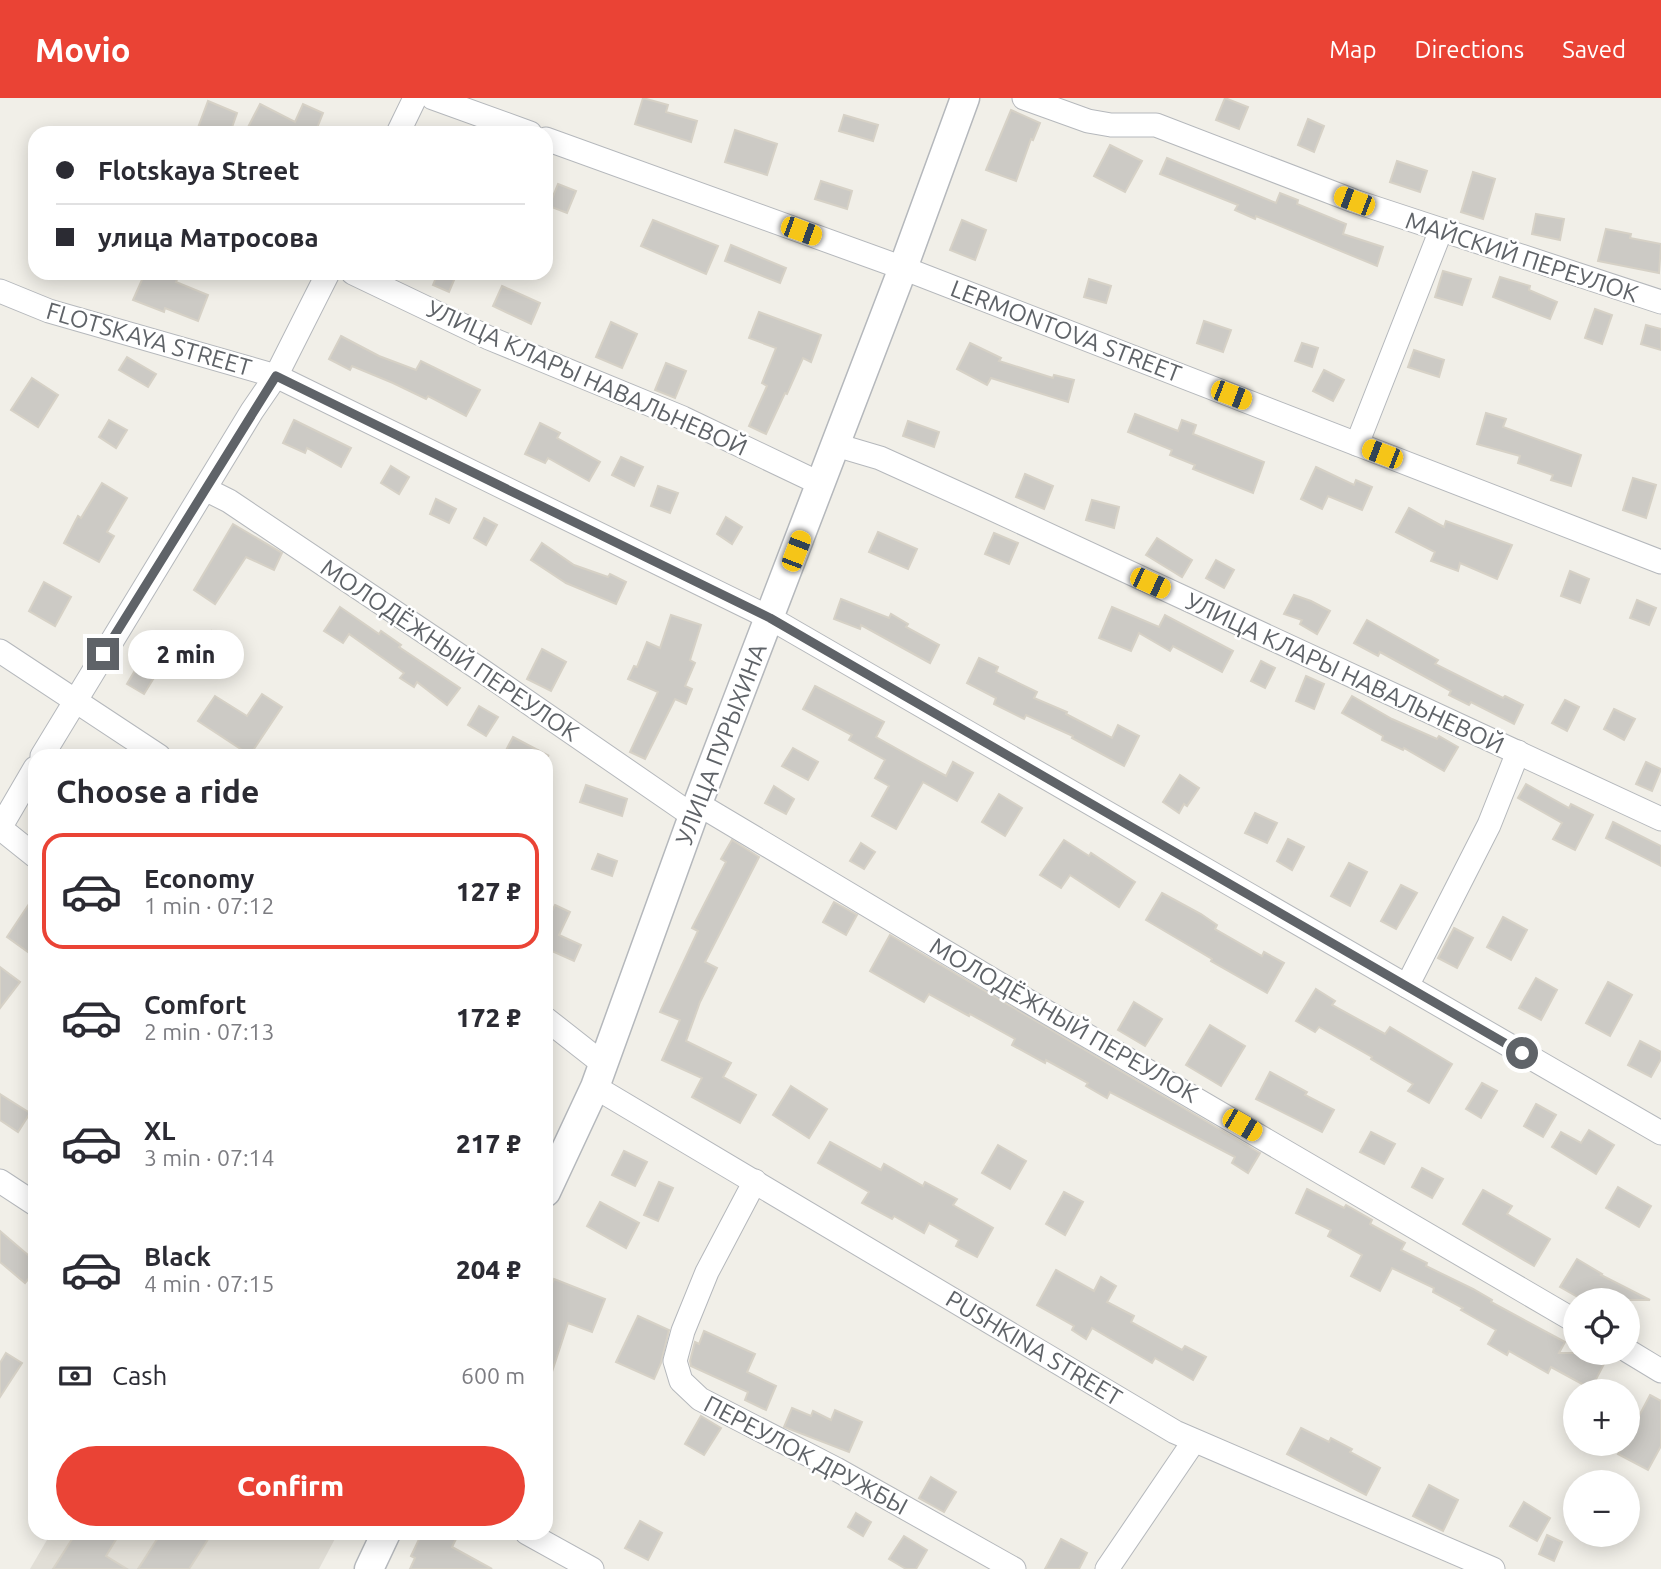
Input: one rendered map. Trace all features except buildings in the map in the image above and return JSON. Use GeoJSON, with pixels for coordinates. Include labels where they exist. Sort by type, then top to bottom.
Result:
{"type":"FeatureCollection","features":[{"type":"Feature","properties":{"kind":"street"},"geometry":{"type":"LineString","coordinates":[[401,126],[415,98]]}},
{"type":"Feature","properties":{"kind":"street"},"geometry":{"type":"LineString","coordinates":[[433,98],[511,126]]}},
{"type":"Feature","properties":{"kind":"street","name":"УЛИЦА ПУРЫХИНА"},"geometry":{"type":"LineString","coordinates":[[553,1176],[598,1075],[965,98]]}},
{"type":"Feature","properties":{"kind":"street","name":"МАЙСКИЙ ПЕРЕУЛОК"},"geometry":{"type":"LineString","coordinates":[[1024,98],[1088,121],[1111,125],[1156,125],[1354,201],[1661,302]]}},
{"type":"Feature","properties":{"kind":"street","name":"LERMONTOVA STREET"},"geometry":{"type":"LineString","coordinates":[[553,142],[903,268],[1661,562]]}},
{"type":"Feature","properties":{"kind":"street"},"geometry":{"type":"LineString","coordinates":[[1357,444],[1441,230]]}},
{"type":"Feature","properties":{"kind":"street"},"geometry":{"type":"LineString","coordinates":[[46,749],[276,376],[324,280]]}},
{"type":"Feature","properties":{"kind":"street","name":"УЛИЦА КЛАРЫ НАВАЛЬНЕВОЙ"},"geometry":{"type":"LineString","coordinates":[[368,280],[489,338],[683,418],[821,484]]}},
{"type":"Feature","properties":{"kind":"street","name":"FLOTSKAYA STREET"},"geometry":{"type":"LineString","coordinates":[[0,291],[49,311],[276,376],[770,618],[1661,1133]]}},
{"type":"Feature","properties":{"kind":"street","name":"УЛИЦА КЛАРЫ НАВАЛЬНЕВОЙ"},"geometry":{"type":"LineString","coordinates":[[836,445],[880,458],[963,495],[1661,819]]}},
{"type":"Feature","properties":{"kind":"street","name":"МОЛОДЁЖНЫЙ ПЕРЕУЛОК"},"geometry":{"type":"LineString","coordinates":[[205,489],[229,501],[696,810],[1563,1314]]}},
{"type":"Feature","properties":{"kind":"street"},"geometry":{"type":"LineString","coordinates":[[0,651],[149,749]]}},
{"type":"Feature","properties":{"kind":"street"},"geometry":{"type":"LineString","coordinates":[[1406,986],[1489,825],[1518,752]]}},
{"type":"Feature","properties":{"kind":"street"},"geometry":{"type":"LineString","coordinates":[[28,780],[0,828],[28,850]]}},
{"type":"Feature","properties":{"kind":"street","name":"PUSHKINA STREET"},"geometry":{"type":"LineString","coordinates":[[553,1027],[598,1075],[755,1181],[1175,1432],[1493,1569]]}},
{"type":"Feature","properties":{"kind":"street"},"geometry":{"type":"LineString","coordinates":[[0,1181],[28,1199]]}},
{"type":"Feature","properties":{"kind":"street","name":"ПЕРЕУЛОК ДРУЖБЫ"},"geometry":{"type":"LineString","coordinates":[[755,1181],[707,1272],[684,1331],[675,1361],[681,1381],[700,1399],[836,1469],[1014,1569]]}},
{"type":"Feature","properties":{"kind":"street"},"geometry":{"type":"LineString","coordinates":[[1640,1359],[1661,1371]]}},
{"type":"Feature","properties":{"kind":"street"},"geometry":{"type":"LineString","coordinates":[[1107,1569],[1194,1441]]}},
{"type":"Feature","properties":{"kind":"street"},"geometry":{"type":"LineString","coordinates":[[369,1569],[383,1540]]}},
{"type":"Feature","properties":{"kind":"street"},"geometry":{"type":"LineString","coordinates":[[540,1540],[592,1569]]}},
{"type":"Feature","properties":{"kind":"shaded area"},"geometry":{"type":"Polygon","coordinates":[[[47,1540],[334,1540],[319,1569],[30,1569],[47,1540]]]}},
{"type":"Feature","properties":{"kind":"route"},"geometry":{"type":"LineString","coordinates":[[103,654],[276,376],[770,618],[1522,1053]]}}]}
